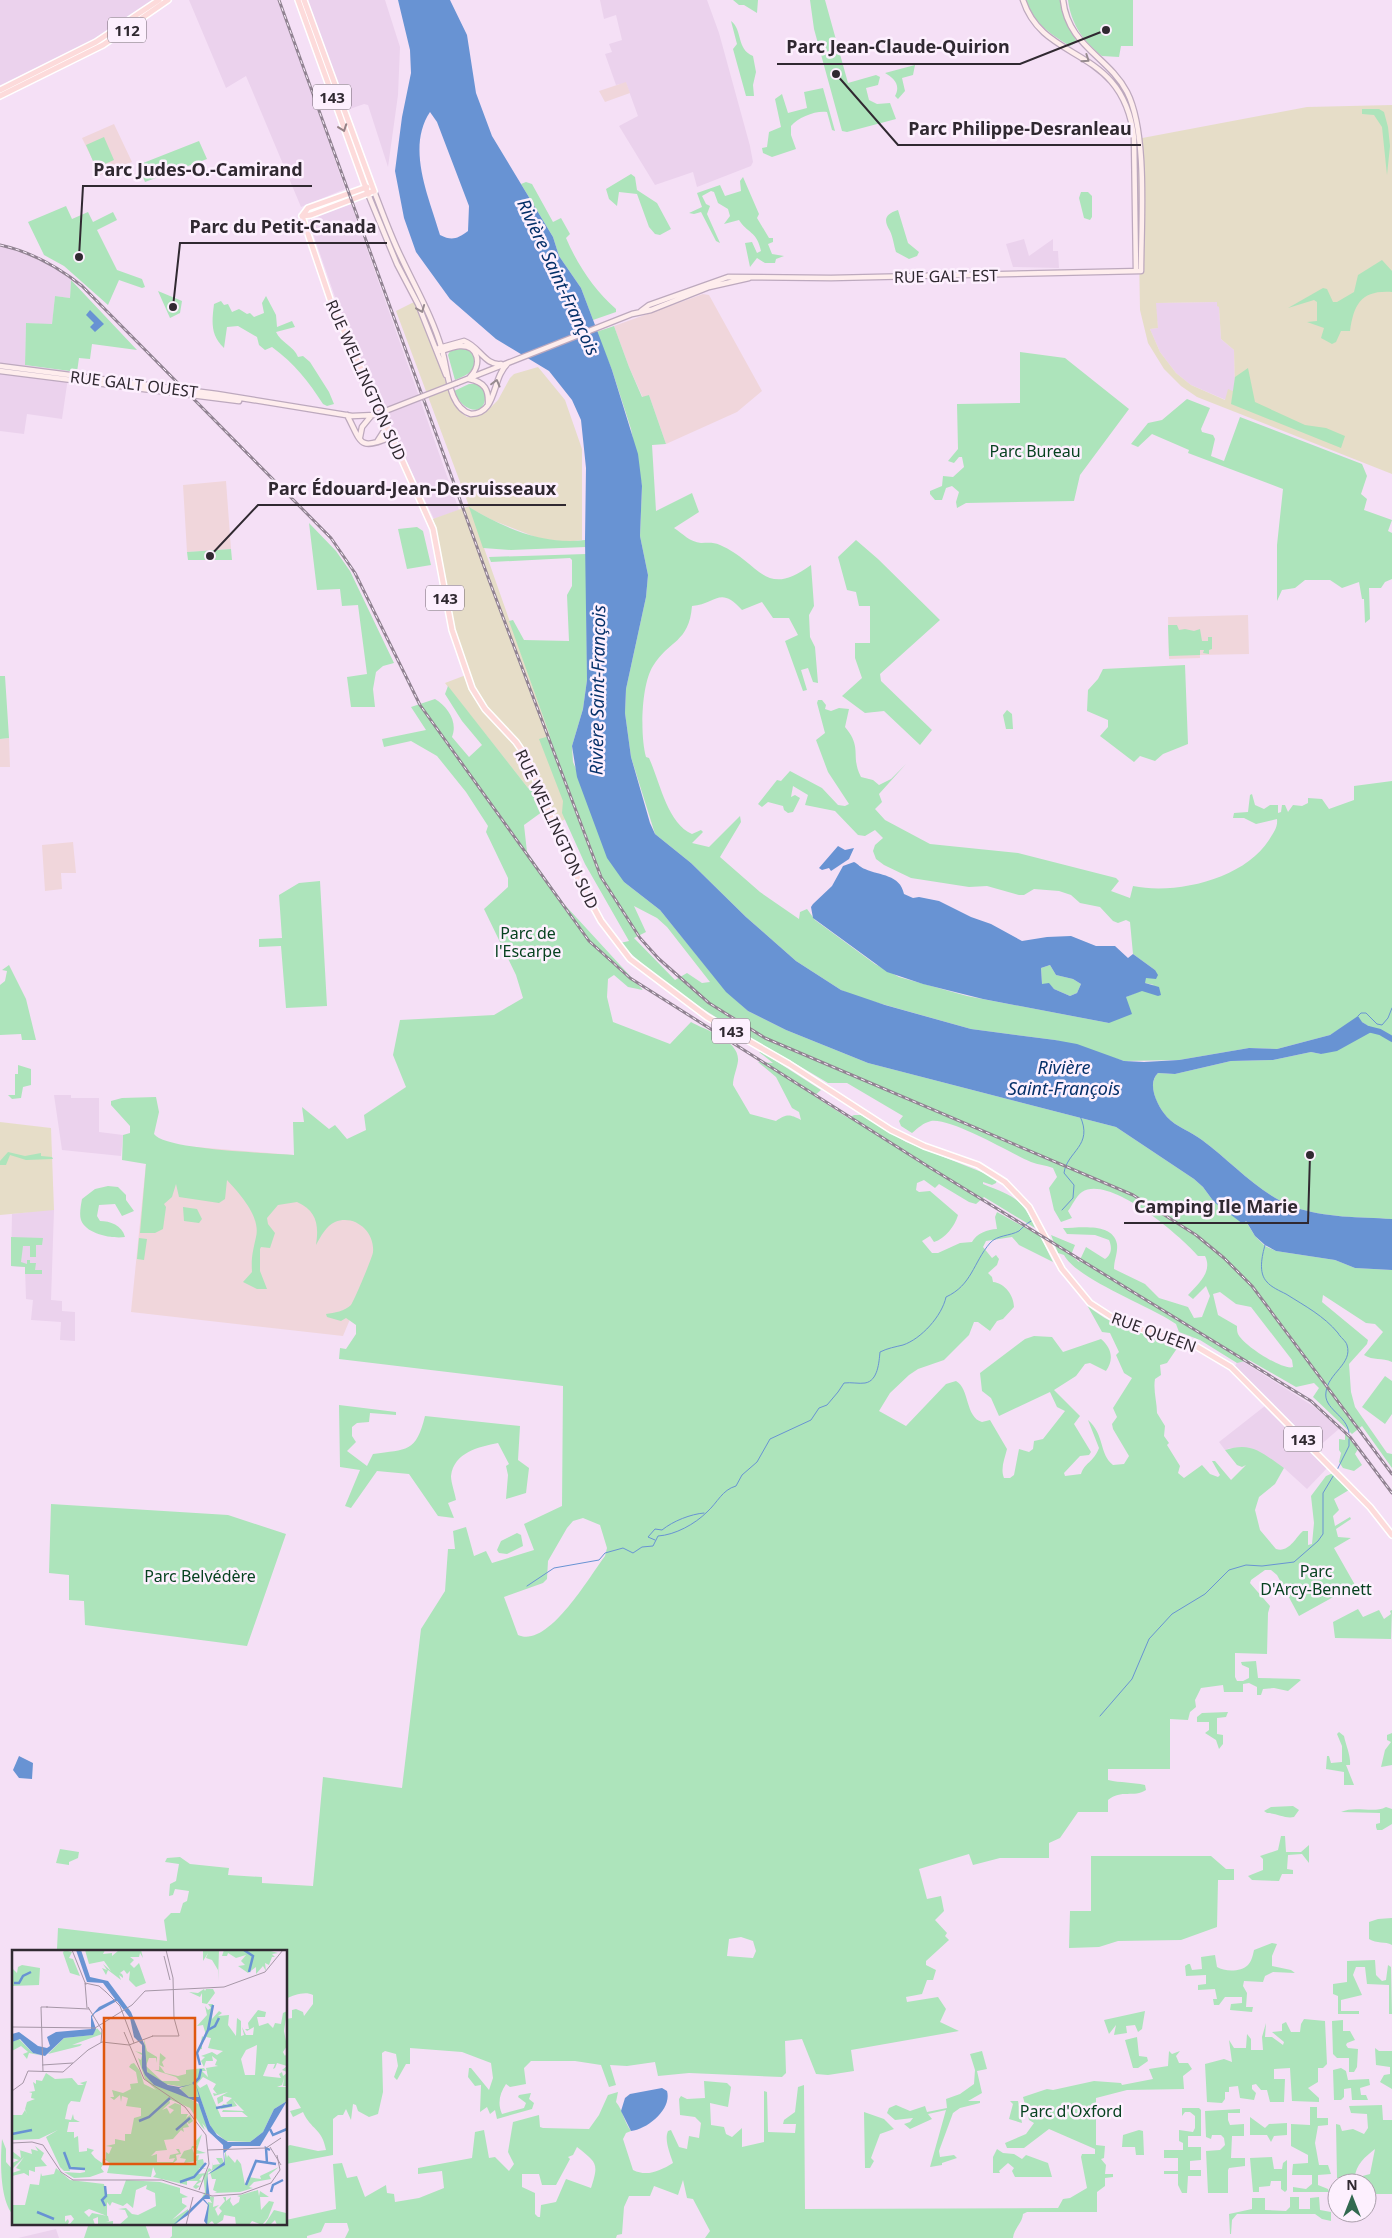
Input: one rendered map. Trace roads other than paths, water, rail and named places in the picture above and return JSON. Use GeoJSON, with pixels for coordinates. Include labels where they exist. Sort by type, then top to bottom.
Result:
{"type":"FeatureCollection","features":[{"type":"Feature","properties":{"kind":"main road","name":"112"},"geometry":{"type":"LineString","coordinates":[[0,90],[127,26],[159,0]]}},
{"type":"Feature","properties":{"kind":"main road","name":"112"},"geometry":{"type":"LineString","coordinates":[[0,96],[84,55],[168,0]]}},
{"type":"Feature","properties":{"kind":"main road","name":"143"},"geometry":{"type":"LineString","coordinates":[[298,0],[367,191],[373,188],[304,0]]}},
{"type":"Feature","properties":{"kind":"main road"},"geometry":{"type":"LineString","coordinates":[[1023,0],[1027,12],[1037,27],[1112,80],[1123,97],[1131,118],[1135,164],[1139,271]]}},
{"type":"Feature","properties":{"kind":"main road"},"geometry":{"type":"LineString","coordinates":[[1063,0],[1070,25],[1082,43],[1120,81],[1129,96],[1136,119],[1140,144],[1139,271]]}},
{"type":"Feature","properties":{"kind":"main road"},"geometry":{"type":"LineString","coordinates":[[1073,51],[1082,43]]}},
{"type":"Feature","properties":{"kind":"main road"},"geometry":{"type":"LineString","coordinates":[[373,188],[401,257],[425,304],[442,348],[451,388]]}},
{"type":"Feature","properties":{"kind":"main road","name":"RUE WELLINGTON SUD"},"geometry":{"type":"LineString","coordinates":[[367,191],[308,208],[302,216],[331,302],[436,537],[446,607],[466,675],[482,705],[516,742],[527,758],[569,862],[614,941],[642,969],[720,1025],[790,1064],[903,1137],[933,1150],[970,1162],[1005,1182],[1029,1207],[1062,1269],[1085,1298]]}},
{"type":"Feature","properties":{"kind":"main road"},"geometry":{"type":"LineString","coordinates":[[367,191],[397,264],[418,304],[458,404],[467,413],[480,412],[488,405],[499,374],[508,363]]}},
{"type":"Feature","properties":{"kind":"main road","name":"RUE GALT EST"},"geometry":{"type":"LineString","coordinates":[[518,357],[641,311],[651,310],[709,287],[750,278],[960,276],[1139,271]]}},
{"type":"Feature","properties":{"kind":"main road"},"geometry":{"type":"LineString","coordinates":[[436,351],[464,341],[475,346],[492,364],[508,363]]}},
{"type":"Feature","properties":{"kind":"main road"},"geometry":{"type":"LineString","coordinates":[[442,348],[463,346],[474,351],[477,367],[468,379],[486,387],[488,405]]}},
{"type":"Feature","properties":{"kind":"main road","name":"RUE GALT OUEST"},"geometry":{"type":"LineString","coordinates":[[0,366],[218,394],[347,415],[373,416],[508,363],[518,357]]}},
{"type":"Feature","properties":{"kind":"main road","name":"RUE GALT OUEST"},"geometry":{"type":"LineString","coordinates":[[0,372],[217,399],[268,403]]}},
{"type":"Feature","properties":{"kind":"main road"},"geometry":{"type":"LineString","coordinates":[[347,415],[360,438],[366,444],[374,444],[391,437]]}},
{"type":"Feature","properties":{"kind":"main road"},"geometry":{"type":"LineString","coordinates":[[360,438],[362,427],[373,416]]}},
{"type":"Feature","properties":{"kind":"main road"},"geometry":{"type":"LineString","coordinates":[[374,444],[382,436],[384,422]]}},
{"type":"Feature","properties":{"kind":"main road","name":"RUE QUEEN"},"geometry":{"type":"LineString","coordinates":[[1085,1298],[1104,1314],[1121,1323],[1194,1345],[1231,1367],[1364,1502],[1392,1535]]}},
{"type":"Feature","properties":{"kind":"water","name":"Rivière Saint-François"},"geometry":{"type":"Polygon","coordinates":[[[398,0],[450,0],[467,35],[476,93],[492,136],[553,237],[559,256],[581,288],[612,370],[638,454],[642,486],[640,536],[648,575],[646,597],[626,689],[625,713],[631,757],[650,823],[655,834],[691,863],[746,917],[796,961],[841,990],[885,1005],[971,1029],[1077,1044],[1124,1061],[1144,1062],[1179,1060],[1249,1048],[1277,1049],[1330,1035],[1358,1016],[1362,1022],[1375,1030],[1337,1051],[1321,1054],[1311,1052],[1273,1060],[1231,1061],[1175,1074],[1158,1073],[1153,1083],[1153,1089],[1160,1107],[1171,1121],[1194,1134],[1257,1186],[1281,1201],[1306,1211],[1318,1213],[1392,1219],[1392,1270],[1355,1268],[1335,1260],[1276,1251],[1265,1245],[1255,1236],[1246,1221],[1243,1224],[1214,1202],[1203,1187],[1194,1179],[1116,1127],[868,1063],[786,1030],[748,1011],[726,992],[660,910],[624,882],[607,858],[577,777],[572,746],[583,709],[587,680],[586,468],[581,420],[572,400],[549,371],[496,339],[450,299],[416,252],[404,218],[395,171],[402,117],[411,73],[410,50],[398,0]],[[430,112],[423,126],[420,141],[422,173],[440,235],[454,238],[468,231],[469,206],[437,122],[430,112]]]}},
{"type":"Feature","properties":{"kind":"water"},"geometry":{"type":"Polygon","coordinates":[[[90,310],[104,324],[95,332],[90,327],[94,323],[86,315],[90,310]]]}},
{"type":"Feature","properties":{"kind":"water"},"geometry":{"type":"Polygon","coordinates":[[[838,846],[845,850],[854,848],[849,859],[831,871],[829,868],[822,870],[819,868],[838,846]]]}},
{"type":"Feature","properties":{"kind":"water"},"geometry":{"type":"Polygon","coordinates":[[[854,862],[871,871],[894,879],[902,887],[904,894],[913,898],[919,897],[939,901],[971,917],[991,924],[1022,941],[1071,936],[1096,946],[1115,946],[1128,958],[1133,954],[1155,970],[1158,975],[1156,979],[1146,978],[1145,983],[1159,987],[1161,995],[1158,996],[1142,991],[1126,997],[1132,1014],[1109,1023],[983,999],[923,984],[887,972],[813,918],[811,907],[832,886],[843,866],[854,862]],[[1050,965],[1041,968],[1042,984],[1049,983],[1054,989],[1070,996],[1077,993],[1081,984],[1073,979],[1056,975],[1050,965]]]}},
{"type":"Feature","properties":{"kind":"water"},"geometry":{"type":"Polygon","coordinates":[[[19,1756],[33,1763],[32,1779],[19,1778],[13,1770],[19,1756]]]}},
{"type":"Feature","properties":{"kind":"water"},"geometry":{"type":"Polygon","coordinates":[[[662,2088],[667,2091],[668,2098],[662,2111],[651,2122],[631,2131],[621,2111],[625,2098],[630,2094],[662,2088]]]}},
{"type":"Feature","properties":{"kind":"waterway"},"geometry":{"type":"LineString","coordinates":[[1358,1016],[1361,1013],[1366,1013],[1377,1024],[1382,1025],[1388,1018],[1392,1008]]}},
{"type":"Feature","properties":{"kind":"waterway"},"geometry":{"type":"LineString","coordinates":[[1368,1029],[1380,1032],[1392,1039]]}},
{"type":"Feature","properties":{"kind":"waterway"},"geometry":{"type":"LineString","coordinates":[[1062,1210],[1073,1198],[1074,1185],[1064,1173],[1066,1165],[1082,1141],[1084,1134],[1080,1116]]}},
{"type":"Feature","properties":{"kind":"waterway"},"geometry":{"type":"LineString","coordinates":[[527,1586],[554,1568],[599,1560],[605,1553],[623,1548],[633,1553],[642,1547],[653,1546],[658,1536],[678,1531],[697,1521],[724,1493],[736,1486],[742,1475],[757,1462],[770,1439],[811,1420],[819,1408],[827,1405],[844,1383],[865,1383],[873,1379],[877,1370],[880,1352],[903,1345],[917,1338],[930,1326],[940,1312],[946,1297],[955,1292],[967,1280],[990,1243],[996,1238],[1019,1231],[1031,1221]]}},
{"type":"Feature","properties":{"kind":"waterway"},"geometry":{"type":"LineString","coordinates":[[1265,1245],[1262,1259],[1262,1274],[1267,1282],[1320,1316],[1333,1327],[1346,1344],[1347,1358],[1331,1379],[1326,1392],[1326,1398],[1331,1408],[1344,1421],[1349,1433]]}},
{"type":"Feature","properties":{"kind":"waterway"},"geometry":{"type":"LineString","coordinates":[[1337,1470],[1349,1446],[1349,1439]]}},
{"type":"Feature","properties":{"kind":"waterway"},"geometry":{"type":"LineString","coordinates":[[1100,1716],[1132,1679],[1149,1639],[1172,1614],[1205,1594],[1229,1570],[1246,1565],[1262,1566],[1294,1562],[1318,1541],[1323,1534],[1323,1493],[1335,1473]]}},
{"type":"Feature","properties":{"kind":"waterway"},"geometry":{"type":"LineString","coordinates":[[655,1540],[648,1537],[655,1529],[662,1530],[682,1518],[704,1513]]}},
{"type":"Feature","properties":{"kind":"railway"},"geometry":{"type":"LineString","coordinates":[[279,0],[489,580],[601,877],[640,938],[659,959],[709,1003],[765,1038],[1133,1195],[1196,1235],[1224,1258],[1252,1286],[1392,1474]]}},
{"type":"Feature","properties":{"kind":"railway"},"geometry":{"type":"LineString","coordinates":[[0,245],[44,261],[82,286],[331,538],[355,573],[420,705],[589,941],[630,978],[929,1167],[1311,1401],[1350,1437],[1392,1493]]}},
{"type":"Feature","properties":{"kind":"place","name":"Parc Jean-Claude-Quirion"},"geometry":{"type":"Point","coordinates":[1106,30]}},
{"type":"Feature","properties":{"kind":"place","name":"Parc Philippe-Desranleau"},"geometry":{"type":"Point","coordinates":[836,74]}},
{"type":"Feature","properties":{"kind":"place","name":"Parc Judes-O.-Camirand"},"geometry":{"type":"Point","coordinates":[79,257]}},
{"type":"Feature","properties":{"kind":"place","name":"Parc du Petit-Canada"},"geometry":{"type":"Point","coordinates":[173,307]}},
{"type":"Feature","properties":{"kind":"place","name":"Parc Édouard-Jean-Desruisseaux"},"geometry":{"type":"Point","coordinates":[210,556]}},
{"type":"Feature","properties":{"kind":"place","name":"Camping Ile Marie"},"geometry":{"type":"Point","coordinates":[1310,1155]}},
{"type":"Feature","properties":{"kind":"park label","name":"Parc Bureau"},"geometry":{"type":"Point","coordinates":[1035,451]}},
{"type":"Feature","properties":{"kind":"park label","name":"Parc de l'Escarpe"},"geometry":{"type":"Point","coordinates":[528,942]}},
{"type":"Feature","properties":{"kind":"park label","name":"Parc Belvédère"},"geometry":{"type":"Point","coordinates":[200,1576]}},
{"type":"Feature","properties":{"kind":"park label","name":"Parc D'Arcy-Bennett"},"geometry":{"type":"Point","coordinates":[1316,1580]}},
{"type":"Feature","properties":{"kind":"park label","name":"Parc d'Oxford"},"geometry":{"type":"Point","coordinates":[1071,2111]}}]}
